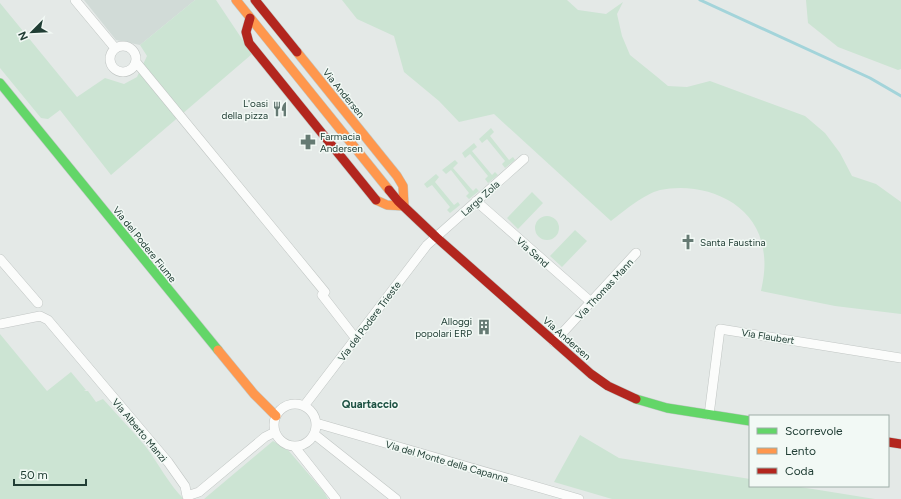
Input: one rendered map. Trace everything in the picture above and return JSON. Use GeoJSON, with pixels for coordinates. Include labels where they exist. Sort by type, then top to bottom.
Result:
{"type":"FeatureCollection","features":[{"type":"Feature","properties":{"kind":"street"},"geometry":{"type":"LineString","coordinates":[[75,0],[115,48]]}},
{"type":"Feature","properties":{"kind":"street","name":"Via Andersen"},"geometry":{"type":"LineString","coordinates":[[236,0],[404,206],[436,237],[597,379],[619,392],[659,406],[749,421]]}},
{"type":"Feature","properties":{"kind":"street","name":"Via Andersen"},"geometry":{"type":"LineString","coordinates":[[255,0],[397,176],[403,186],[404,206]]}},
{"type":"Feature","properties":{"kind":"street"},"geometry":{"type":"LineString","coordinates":[[250,18],[246,36],[251,47],[373,198],[378,203],[387,206],[404,206]]}},
{"type":"Feature","properties":{"kind":"street"},"geometry":{"type":"LineString","coordinates":[[136,62],[134,66],[127,71],[118,71],[112,65],[110,60],[112,52],[115,48],[122,45],[130,47],[135,54],[136,62],[325,292],[322,295],[353,335]]}},
{"type":"Feature","properties":{"kind":"street","name":"Via del Podere Fiume"},"geometry":{"type":"LineString","coordinates":[[0,83],[259,401],[276,416]]}},
{"type":"Feature","properties":{"kind":"street","name":"Largo Zola"},"geometry":{"type":"LineString","coordinates":[[436,237],[524,159]]}},
{"type":"Feature","properties":{"kind":"street","name":"Via Sand"},"geometry":{"type":"LineString","coordinates":[[476,201],[591,302]]}},
{"type":"Feature","properties":{"kind":"street","name":"Via del Podere Trieste"},"geometry":{"type":"LineString","coordinates":[[304,406],[401,278],[436,237]]}},
{"type":"Feature","properties":{"kind":"street","name":"Via Thomas Mann"},"geometry":{"type":"LineString","coordinates":[[554,342],[636,253]]}},
{"type":"Feature","properties":{"kind":"street"},"geometry":{"type":"LineString","coordinates":[[0,259],[38,303]]}},
{"type":"Feature","properties":{"kind":"street","name":"Via Alberto Manzi"},"geometry":{"type":"LineString","coordinates":[[0,324],[40,316],[48,320],[168,462],[185,486],[187,496],[199,492],[265,437],[275,432]]}},
{"type":"Feature","properties":{"kind":"street","name":"Via Flaubert"},"geometry":{"type":"LineString","coordinates":[[709,415],[720,329],[901,358]]}},
{"type":"Feature","properties":{"kind":"street"},"geometry":{"type":"LineString","coordinates":[[297,404],[304,406],[313,414],[316,423],[314,434],[303,444],[294,446],[282,442],[275,432],[276,416],[280,410],[288,405],[297,404]]}},
{"type":"Feature","properties":{"kind":"street","name":"Via del Monte della Capanna"},"geometry":{"type":"LineString","coordinates":[[316,423],[579,499]]}},
{"type":"Feature","properties":{"kind":"street"},"geometry":{"type":"LineString","coordinates":[[314,434],[396,499]]}},
{"type":"Feature","properties":{"kind":"street"},"geometry":{"type":"LineString","coordinates":[[889,442],[901,444]]}},
{"type":"Feature","properties":{"kind":"street"},"geometry":{"type":"LineString","coordinates":[[294,446],[336,499]]}},
{"type":"Feature","properties":{"kind":"shaded area"},"geometry":{"type":"Polygon","coordinates":[[[84,0],[195,0],[140,45],[116,40],[84,0]]]}},
{"type":"Feature","properties":{"kind":"green space"},"geometry":{"type":"Polygon","coordinates":[[[195,0],[216,0],[252,54],[111,175],[60,110],[48,119],[41,118],[0,68],[0,3],[77,97],[105,78],[124,84],[137,77],[147,56],[140,45],[195,0]]]}},
{"type":"Feature","properties":{"kind":"green space"},"geometry":{"type":"Polygon","coordinates":[[[342,0],[567,0],[578,10],[606,14],[623,2],[617,14],[622,36],[630,55],[668,86],[687,87],[710,81],[805,116],[825,133],[840,153],[852,176],[876,184],[901,202],[901,314],[835,306],[761,291],[764,276],[764,260],[763,249],[758,232],[750,218],[738,207],[725,198],[709,192],[676,188],[660,190],[647,195],[611,221],[494,114],[459,122],[439,101],[404,72],[394,36],[357,19],[342,0]]]}},
{"type":"Feature","properties":{"kind":"green space"},"geometry":{"type":"Polygon","coordinates":[[[806,0],[901,0],[901,69],[898,70],[838,47],[808,23],[806,0]]]}},
{"type":"Feature","properties":{"kind":"green space"},"geometry":{"type":"Polygon","coordinates":[[[491,128],[494,132],[490,136],[509,160],[513,157],[515,160],[505,168],[502,164],[505,161],[487,139],[482,143],[479,139],[491,128]]]}},
{"type":"Feature","properties":{"kind":"green space"},"geometry":{"type":"Polygon","coordinates":[[[474,143],[477,147],[472,151],[492,175],[495,172],[498,175],[488,183],[485,179],[488,176],[470,154],[465,158],[462,153],[474,143]]]}},
{"type":"Feature","properties":{"kind":"green space"},"geometry":{"type":"Polygon","coordinates":[[[455,160],[458,163],[453,168],[473,191],[476,188],[479,191],[469,199],[466,196],[469,193],[451,170],[446,174],[442,170],[455,160]]]}},
{"type":"Feature","properties":{"kind":"green space"},"geometry":{"type":"Polygon","coordinates":[[[436,174],[439,177],[435,182],[454,205],[458,202],[460,205],[450,213],[447,210],[450,207],[432,185],[427,188],[424,184],[436,174]]]}},
{"type":"Feature","properties":{"kind":"green space"},"geometry":{"type":"Polygon","coordinates":[[[532,192],[543,203],[518,229],[507,218],[532,192]]]}},
{"type":"Feature","properties":{"kind":"green space"},"geometry":{"type":"Polygon","coordinates":[[[547,216],[552,217],[558,223],[558,233],[552,239],[547,240],[542,239],[536,233],[535,228],[536,223],[542,217],[547,216]]]}},
{"type":"Feature","properties":{"kind":"green space"},"geometry":{"type":"Polygon","coordinates":[[[575,230],[587,241],[562,267],[550,256],[575,230]]]}},
{"type":"Feature","properties":{"kind":"green space"},"geometry":{"type":"Polygon","coordinates":[[[0,334],[47,391],[71,372],[86,390],[84,391],[88,391],[96,402],[103,399],[146,447],[169,481],[184,499],[0,499],[0,334]]]}},
{"type":"Feature","properties":{"kind":"green space"},"geometry":{"type":"Polygon","coordinates":[[[580,435],[619,458],[749,479],[749,487],[800,487],[875,499],[612,499],[554,482],[580,435]]]}},
{"type":"Feature","properties":{"kind":"green space"},"geometry":{"type":"Polygon","coordinates":[[[273,441],[288,450],[324,492],[328,499],[204,499],[273,441]]]}},
{"type":"Feature","properties":{"kind":"waterway"},"geometry":{"type":"LineString","coordinates":[[700,0],[870,78],[901,96]]}},
{"type":"Feature","properties":{"kind":"traffic: fast"},"geometry":{"type":"LineString","coordinates":[[0,83],[218,350]]}},
{"type":"Feature","properties":{"kind":"traffic: fast"},"geometry":{"type":"LineString","coordinates":[[636,399],[667,408],[749,421]]}},
{"type":"Feature","properties":{"kind":"traffic: slow"},"geometry":{"type":"LineString","coordinates":[[236,0],[389,190]]}},
{"type":"Feature","properties":{"kind":"traffic: slow"},"geometry":{"type":"LineString","coordinates":[[297,52],[397,176],[403,186],[404,206],[387,205],[376,200]]}},
{"type":"Feature","properties":{"kind":"traffic: slow"},"geometry":{"type":"LineString","coordinates":[[218,350],[254,394],[276,416]]}},
{"type":"Feature","properties":{"kind":"traffic: jam"},"geometry":{"type":"LineString","coordinates":[[255,0],[297,52]]}},
{"type":"Feature","properties":{"kind":"traffic: jam"},"geometry":{"type":"LineString","coordinates":[[250,18],[246,32],[249,43],[376,200]]}},
{"type":"Feature","properties":{"kind":"traffic: jam"},"geometry":{"type":"LineString","coordinates":[[389,190],[398,201],[436,237],[591,374],[608,386],[636,399]]}},
{"type":"Feature","properties":{"kind":"traffic: jam"},"geometry":{"type":"LineString","coordinates":[[889,442],[901,444]]}},
{"type":"Feature","properties":{"kind":"place","name":"L'oasi della pizza"},"geometry":{"type":"Point","coordinates":[280,109]}},
{"type":"Feature","properties":{"kind":"place","name":"Farmacia Andersen"},"geometry":{"type":"Point","coordinates":[308,142]}},
{"type":"Feature","properties":{"kind":"place","name":"Santa Faustina"},"geometry":{"type":"Point","coordinates":[688,242]}},
{"type":"Feature","properties":{"kind":"place","name":"Alloggi popolari ERP"},"geometry":{"type":"Point","coordinates":[484,327]}},
{"type":"Feature","properties":{"kind":"district","name":"Quartaccio"},"geometry":{"type":"Point","coordinates":[370,404]}}]}
